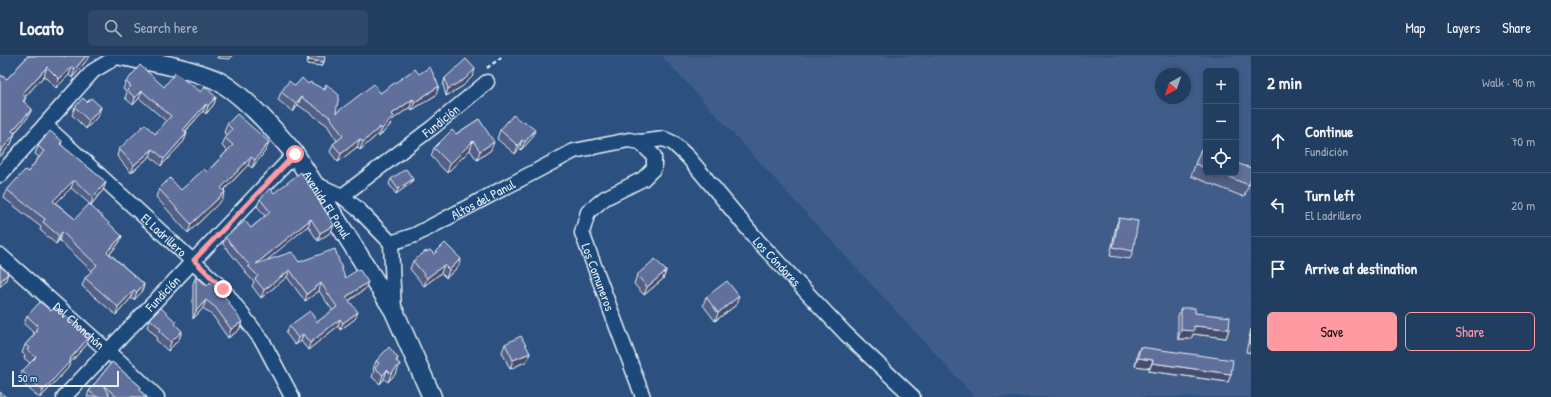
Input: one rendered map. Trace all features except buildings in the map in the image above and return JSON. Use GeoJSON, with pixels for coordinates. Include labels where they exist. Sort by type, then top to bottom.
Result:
{"type":"FeatureCollection","features":[{"type":"Feature","properties":{"kind":"street"},"geometry":{"type":"LineString","coordinates":[[0,175],[93,71],[120,56]]}},
{"type":"Feature","properties":{"kind":"street","name":"Avenida El Panul"},"geometry":{"type":"LineString","coordinates":[[120,56],[198,73],[215,80],[230,89],[246,102],[278,134],[295,154],[394,311],[432,397]]}},
{"type":"Feature","properties":{"kind":"street","name":"Fundición"},"geometry":{"type":"LineString","coordinates":[[342,196],[433,128],[487,82]]}},
{"type":"Feature","properties":{"kind":"street","name":"El Ladrillero"},"geometry":{"type":"LineString","coordinates":[[45,125],[194,260],[223,289],[251,324],[274,361],[292,397]]}},
{"type":"Feature","properties":{"kind":"street","name":"Los Cóndores"},"geometry":{"type":"LineString","coordinates":[[640,142],[664,139],[673,143],[688,157],[758,241],[846,334],[913,397]]}},
{"type":"Feature","properties":{"kind":"street","name":"Altos del Panul"},"geometry":{"type":"LineString","coordinates":[[391,243],[415,235],[574,151],[629,140],[640,142]]}},
{"type":"Feature","properties":{"kind":"street","name":"Los Comuneros"},"geometry":{"type":"LineString","coordinates":[[640,142],[654,156],[654,168],[643,179],[605,198],[588,212],[582,233],[643,397]]}},
{"type":"Feature","properties":{"kind":"street","name":"Fundición"},"geometry":{"type":"LineString","coordinates":[[64,397],[295,154]]}},
{"type":"Feature","properties":{"kind":"street"},"geometry":{"type":"LineString","coordinates":[[313,183],[342,196],[360,210],[391,243],[394,311]]}},
{"type":"Feature","properties":{"kind":"street","name":"Del Chonchón"},"geometry":{"type":"LineString","coordinates":[[0,255],[127,368],[157,397]]}},
{"type":"Feature","properties":{"kind":"shaded area"},"geometry":{"type":"Polygon","coordinates":[[[662,56],[1251,56],[1251,397],[975,397],[662,56]]]}},
{"type":"Feature","properties":{"kind":"route"},"geometry":{"type":"LineString","coordinates":[[223,289],[194,260],[295,154]]}}]}
